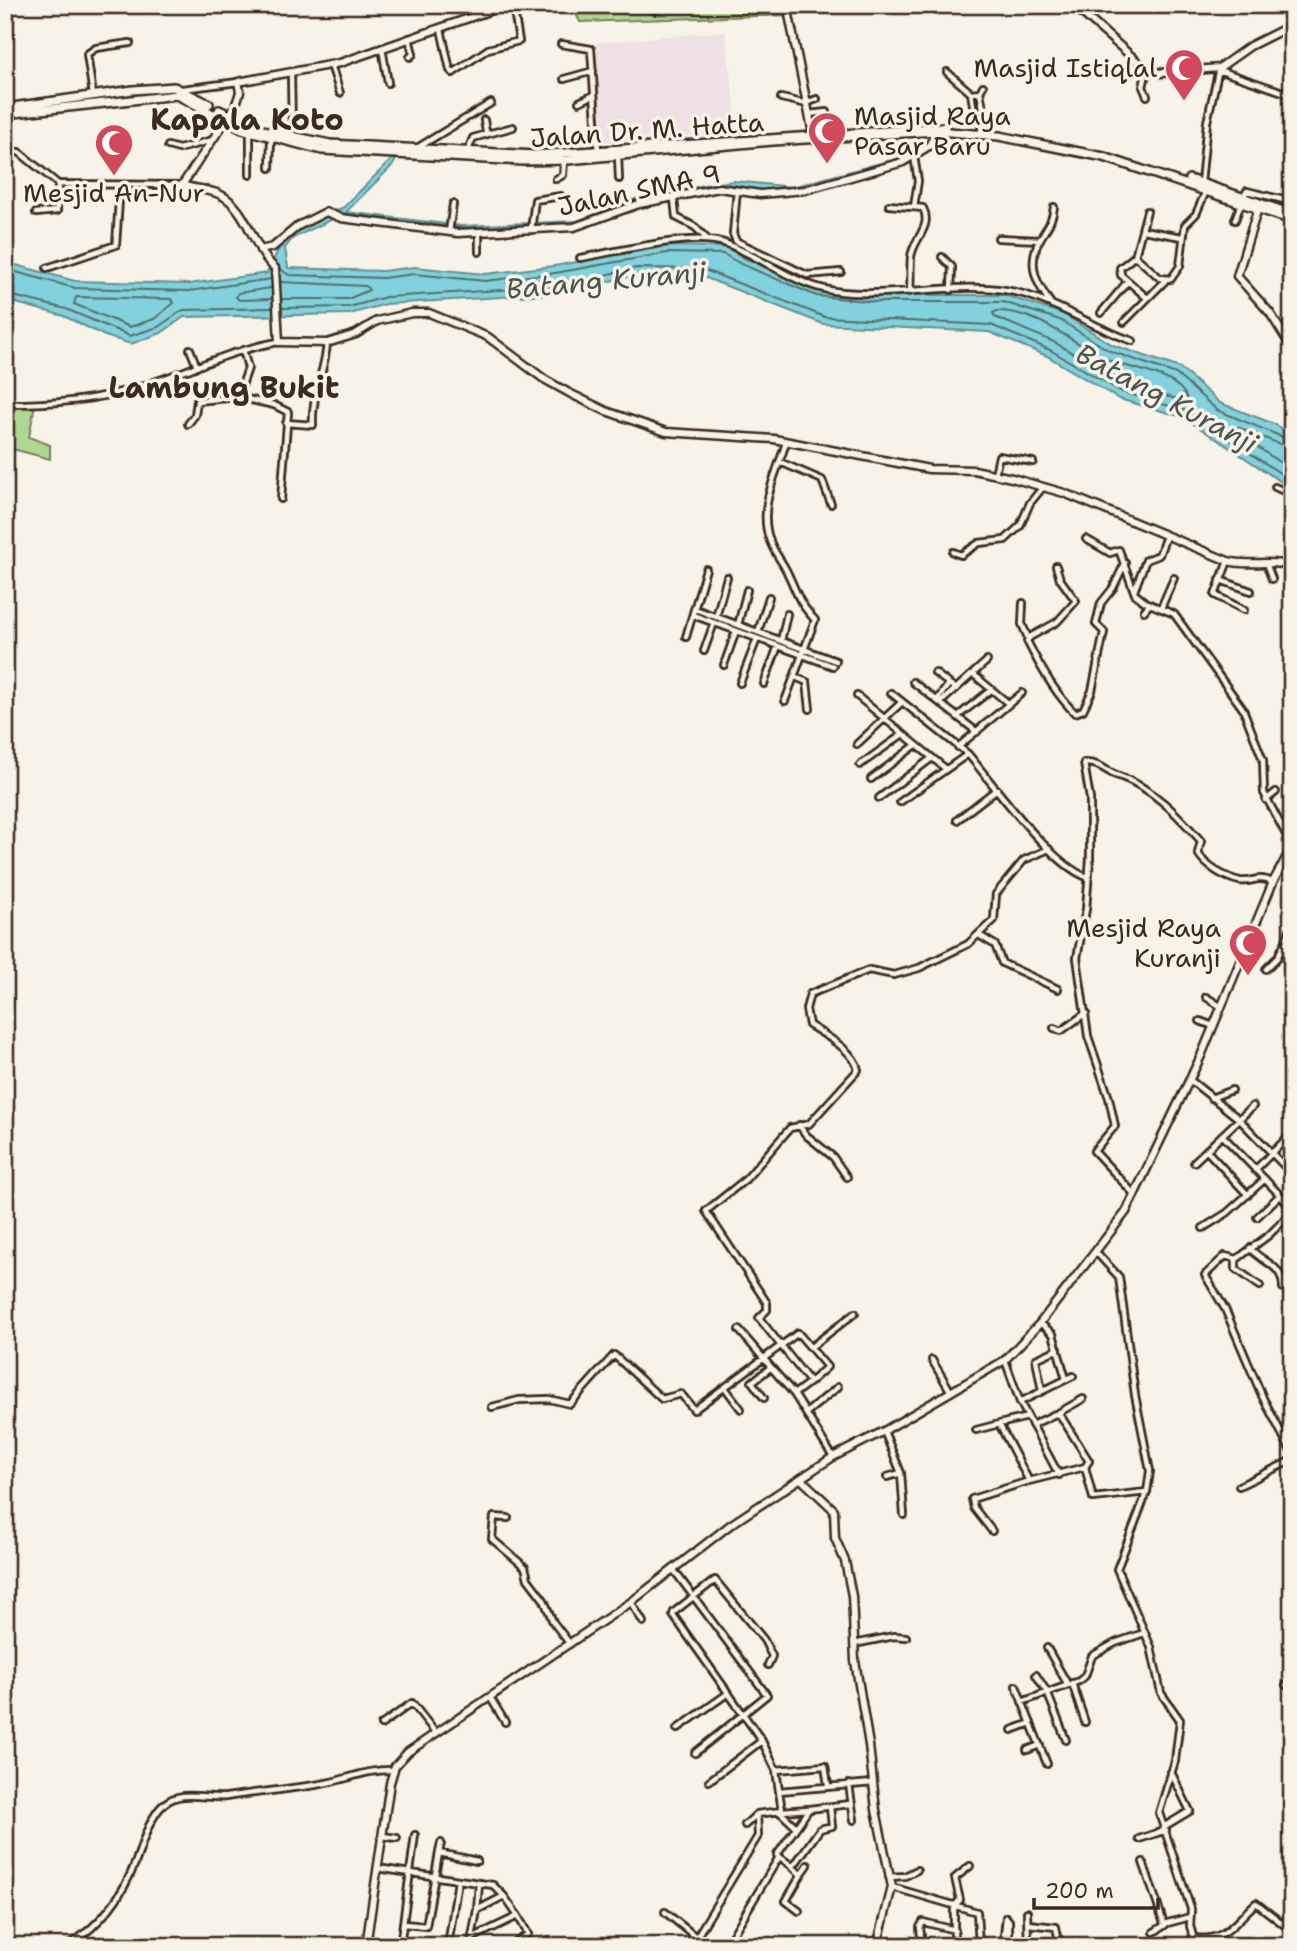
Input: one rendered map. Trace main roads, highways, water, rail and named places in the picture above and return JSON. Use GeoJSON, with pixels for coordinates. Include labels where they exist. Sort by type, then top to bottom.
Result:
{"type":"FeatureCollection","features":[{"type":"Feature","properties":{"kind":"main road","name":"Jalan Dr. M. Hatta"},"geometry":{"type":"LineString","coordinates":[[5,114],[133,90],[179,92],[250,132],[336,152],[407,154],[422,150],[468,150],[567,158],[598,150],[748,141],[937,131],[1003,134]]}},
{"type":"Feature","properties":{"kind":"main road","name":"Jalan Dr. M. Hatta"},"geometry":{"type":"LineString","coordinates":[[5,108],[179,92]]}},
{"type":"Feature","properties":{"kind":"main road","name":"Jalan Dr. M. Hatta"},"geometry":{"type":"LineString","coordinates":[[227,117],[292,138],[344,146],[567,158],[618,156],[813,134],[920,126],[981,131],[1111,156],[1204,186],[1241,203],[1292,220]]}},
{"type":"Feature","properties":{"kind":"main road","name":"Jalan Dr. M. Hatta"},"geometry":{"type":"LineString","coordinates":[[1241,203],[1292,214]]}},
{"type":"Feature","properties":{"kind":"water","name":"Batang Kuranji"},"geometry":{"type":"Polygon","coordinates":[[[931,135],[934,135],[929,143],[905,158],[801,189],[765,191],[734,185],[706,188],[573,226],[462,228],[343,214],[293,238],[285,248],[288,268],[383,271],[414,267],[485,274],[554,266],[666,246],[726,247],[744,258],[818,289],[876,295],[1004,295],[1063,314],[1113,345],[1180,368],[1220,403],[1274,424],[1292,435],[1292,489],[1183,417],[1119,399],[1047,356],[989,332],[823,324],[701,276],[637,275],[551,294],[386,304],[350,314],[184,317],[161,333],[131,344],[105,336],[64,316],[5,300],[5,262],[75,281],[189,284],[267,273],[283,240],[296,229],[344,207],[392,159],[397,158],[346,212],[462,226],[577,221],[641,197],[669,195],[703,185],[734,181],[792,187],[903,157],[927,142],[931,135]]]}},
{"type":"Feature","properties":{"kind":"place","name":"Masjid Istiqlal"},"geometry":{"type":"Point","coordinates":[1184,102]}},
{"type":"Feature","properties":{"kind":"place","name":"Masjid Raya Pasar Baru"},"geometry":{"type":"Point","coordinates":[827,165]}},
{"type":"Feature","properties":{"kind":"place","name":"Mesjid An-Nur"},"geometry":{"type":"Point","coordinates":[114,177]}},
{"type":"Feature","properties":{"kind":"place","name":"Mesjid Raya Kuranji"},"geometry":{"type":"Point","coordinates":[1248,977]}},
{"type":"Feature","properties":{"kind":"district","name":"Kapala Koto"},"geometry":{"type":"Point","coordinates":[247,120]}},
{"type":"Feature","properties":{"kind":"district","name":"Lambung Bukit"},"geometry":{"type":"Point","coordinates":[224,388]}}]}
